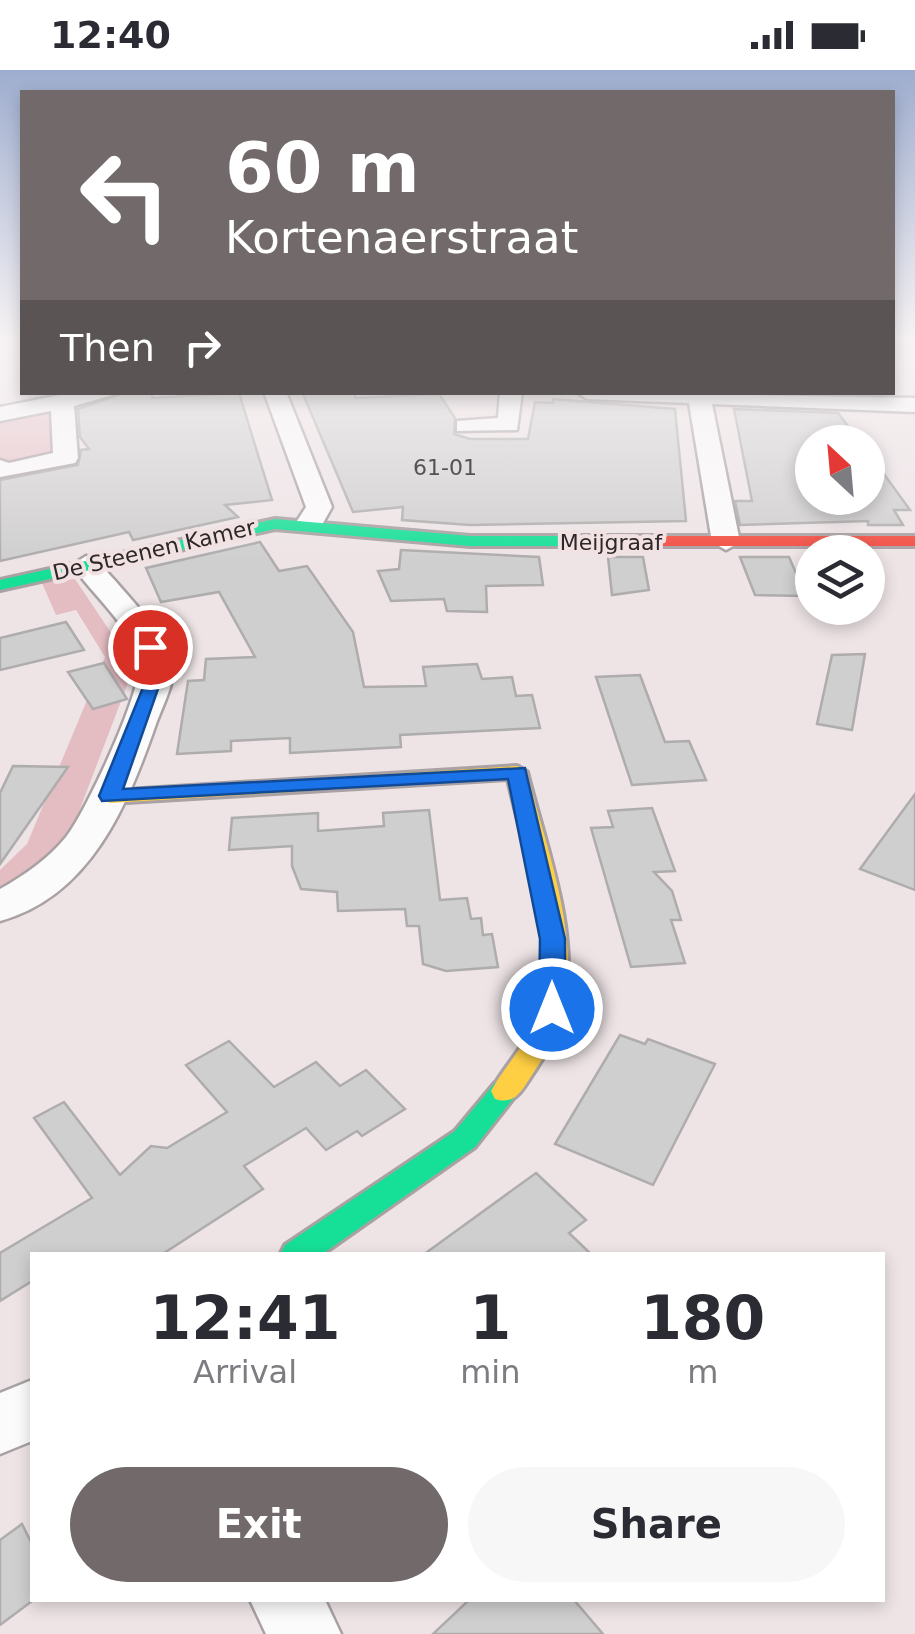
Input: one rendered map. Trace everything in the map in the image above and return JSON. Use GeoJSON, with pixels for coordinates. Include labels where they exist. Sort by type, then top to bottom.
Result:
{"type":"FeatureCollection","features":[{"type":"Feature","properties":{"kind":"street"},"geometry":{"type":"LineString","coordinates":[[0,468],[7,471],[66,458],[63,414]]}},
{"type":"Feature","properties":{"kind":"street"},"geometry":{"type":"LineString","coordinates":[[283,414],[319,507],[309,524]]}},
{"type":"Feature","properties":{"kind":"street"},"geometry":{"type":"LineString","coordinates":[[465,426],[508,425],[509,414]]}},
{"type":"Feature","properties":{"kind":"street"},"geometry":{"type":"LineString","coordinates":[[702,414],[726,542]]}},
{"type":"Feature","properties":{"kind":"street","name":"Meijgraaf"},"geometry":{"type":"LineString","coordinates":[[309,524],[470,541],[915,541]]}},
{"type":"Feature","properties":{"kind":"street","name":"De Steenen Kamer"},"geometry":{"type":"LineString","coordinates":[[0,585],[248,528],[309,524]]}},
{"type":"Feature","properties":{"kind":"street"},"geometry":{"type":"LineString","coordinates":[[0,907],[64,870],[89,839],[110,796],[157,666],[150,647],[86,565]]}},
{"type":"Feature","properties":{"kind":"street"},"geometry":{"type":"LineString","coordinates":[[110,796],[517,772],[553,939],[552,1009],[519,1075],[465,1139],[300,1252]]}},
{"type":"Feature","properties":{"kind":"street"},"geometry":{"type":"LineString","coordinates":[[0,1424],[30,1411]]}},
{"type":"Feature","properties":{"kind":"street"},"geometry":{"type":"LineString","coordinates":[[285,1602],[306,1634]]}},
{"type":"Feature","properties":{"kind":"shaded area"},"geometry":{"type":"Polygon","coordinates":[[[50,414],[54,457],[11,465],[0,460],[0,418],[50,414]]]}},
{"type":"Feature","properties":{"kind":"shaded area"},"geometry":{"type":"Polygon","coordinates":[[[75,579],[134,667],[64,851],[0,889],[0,870],[27,844],[105,657],[76,610],[56,615],[42,583],[75,579]]]}},
{"type":"Feature","properties":{"kind":"building"},"geometry":{"type":"Polygon","coordinates":[[[78,414],[245,414],[272,500],[225,505],[238,517],[133,540],[129,532],[0,561],[0,480],[78,465],[81,450],[89,449],[80,437],[78,414]]]}},
{"type":"Feature","properties":{"kind":"building"},"geometry":{"type":"Polygon","coordinates":[[[311,414],[452,414],[454,434],[470,439],[528,439],[533,414],[675,414],[686,521],[470,525],[402,520],[403,507],[353,512],[311,414]]]}},
{"type":"Feature","properties":{"kind":"building"},"geometry":{"type":"Polygon","coordinates":[[[735,414],[839,414],[847,425],[795,425],[795,515],[885,515],[885,475],[910,510],[894,510],[903,525],[868,525],[868,521],[740,525],[735,501],[752,501],[735,414]]]}},
{"type":"Feature","properties":{"kind":"building"},"geometry":{"type":"Polygon","coordinates":[[[260,542],[279,571],[307,566],[353,632],[364,687],[426,686],[423,667],[477,664],[482,679],[512,677],[516,696],[532,695],[540,728],[400,735],[401,747],[290,753],[290,738],[231,741],[231,751],[177,754],[188,681],[204,680],[206,659],[255,657],[219,592],[161,602],[146,568],[260,542]]]}},
{"type":"Feature","properties":{"kind":"building"},"geometry":{"type":"Polygon","coordinates":[[[401,550],[539,557],[543,585],[486,586],[487,612],[447,611],[444,599],[391,601],[378,571],[399,569],[401,550]]]}},
{"type":"Feature","properties":{"kind":"building"},"geometry":{"type":"Polygon","coordinates":[[[608,557],[643,557],[649,590],[612,595],[608,557]]]}},
{"type":"Feature","properties":{"kind":"building"},"geometry":{"type":"Polygon","coordinates":[[[740,557],[789,557],[795,571],[795,596],[755,595],[740,557]]]}},
{"type":"Feature","properties":{"kind":"building"},"geometry":{"type":"Polygon","coordinates":[[[66,622],[84,650],[0,670],[0,638],[66,622]]]}},
{"type":"Feature","properties":{"kind":"building"},"geometry":{"type":"Polygon","coordinates":[[[865,654],[852,730],[817,724],[832,655],[865,654]]]}},
{"type":"Feature","properties":{"kind":"building"},"geometry":{"type":"Polygon","coordinates":[[[104,663],[127,699],[93,709],[68,672],[104,663]]]}},
{"type":"Feature","properties":{"kind":"building"},"geometry":{"type":"Polygon","coordinates":[[[640,675],[665,742],[689,741],[706,780],[632,785],[596,677],[640,675]]]}},
{"type":"Feature","properties":{"kind":"building"},"geometry":{"type":"Polygon","coordinates":[[[13,766],[68,767],[0,864],[0,793],[13,766]]]}},
{"type":"Feature","properties":{"kind":"building"},"geometry":{"type":"Polygon","coordinates":[[[915,794],[915,890],[860,869],[915,794]]]}},
{"type":"Feature","properties":{"kind":"building"},"geometry":{"type":"Polygon","coordinates":[[[652,808],[675,871],[654,872],[672,891],[681,920],[671,920],[685,963],[631,967],[591,828],[613,827],[608,811],[652,808]]]}},
{"type":"Feature","properties":{"kind":"building"},"geometry":{"type":"Polygon","coordinates":[[[429,810],[440,900],[467,898],[471,919],[481,918],[483,935],[492,934],[498,967],[446,971],[423,964],[419,926],[407,926],[405,909],[338,911],[337,892],[301,889],[292,866],[292,846],[229,850],[232,818],[318,813],[318,831],[384,826],[383,813],[429,810]]]}},
{"type":"Feature","properties":{"kind":"building"},"geometry":{"type":"Polygon","coordinates":[[[620,1035],[645,1044],[648,1039],[715,1064],[653,1185],[555,1144],[620,1035]]]}},
{"type":"Feature","properties":{"kind":"building"},"geometry":{"type":"Polygon","coordinates":[[[229,1041],[274,1087],[316,1062],[340,1086],[366,1070],[405,1109],[362,1136],[357,1131],[326,1150],[306,1128],[244,1166],[263,1189],[166,1252],[30,1252],[30,1282],[0,1301],[0,1253],[92,1198],[34,1118],[64,1102],[120,1175],[151,1146],[167,1148],[227,1112],[186,1065],[229,1041]]]}},
{"type":"Feature","properties":{"kind":"building"},"geometry":{"type":"Polygon","coordinates":[[[536,1173],[586,1220],[569,1233],[589,1252],[427,1252],[536,1173]]]}},
{"type":"Feature","properties":{"kind":"building"},"geometry":{"type":"Polygon","coordinates":[[[22,1524],[30,1540],[31,1602],[0,1625],[0,1540],[22,1524]]]}},
{"type":"Feature","properties":{"kind":"building"},"geometry":{"type":"Polygon","coordinates":[[[467,1602],[576,1602],[603,1634],[433,1634],[467,1602]]]}},
{"type":"Feature","properties":{"kind":"traffic: fast"},"geometry":{"type":"LineString","coordinates":[[0,585],[275,524],[470,541],[613,541]]}},
{"type":"Feature","properties":{"kind":"traffic: fast"},"geometry":{"type":"LineString","coordinates":[[300,1252],[465,1139],[505,1091]]}},
{"type":"Feature","properties":{"kind":"traffic: slow"},"geometry":{"type":"LineString","coordinates":[[110,797],[517,772],[551,925],[555,986],[543,1031],[505,1091]]}},
{"type":"Feature","properties":{"kind":"traffic: jam"},"geometry":{"type":"LineString","coordinates":[[613,541],[915,541]]}},
{"type":"Feature","properties":{"kind":"route"},"geometry":{"type":"LineString","coordinates":[[150,647],[157,666],[151,690],[110,796],[517,772],[553,939],[552,1009]]}}]}
